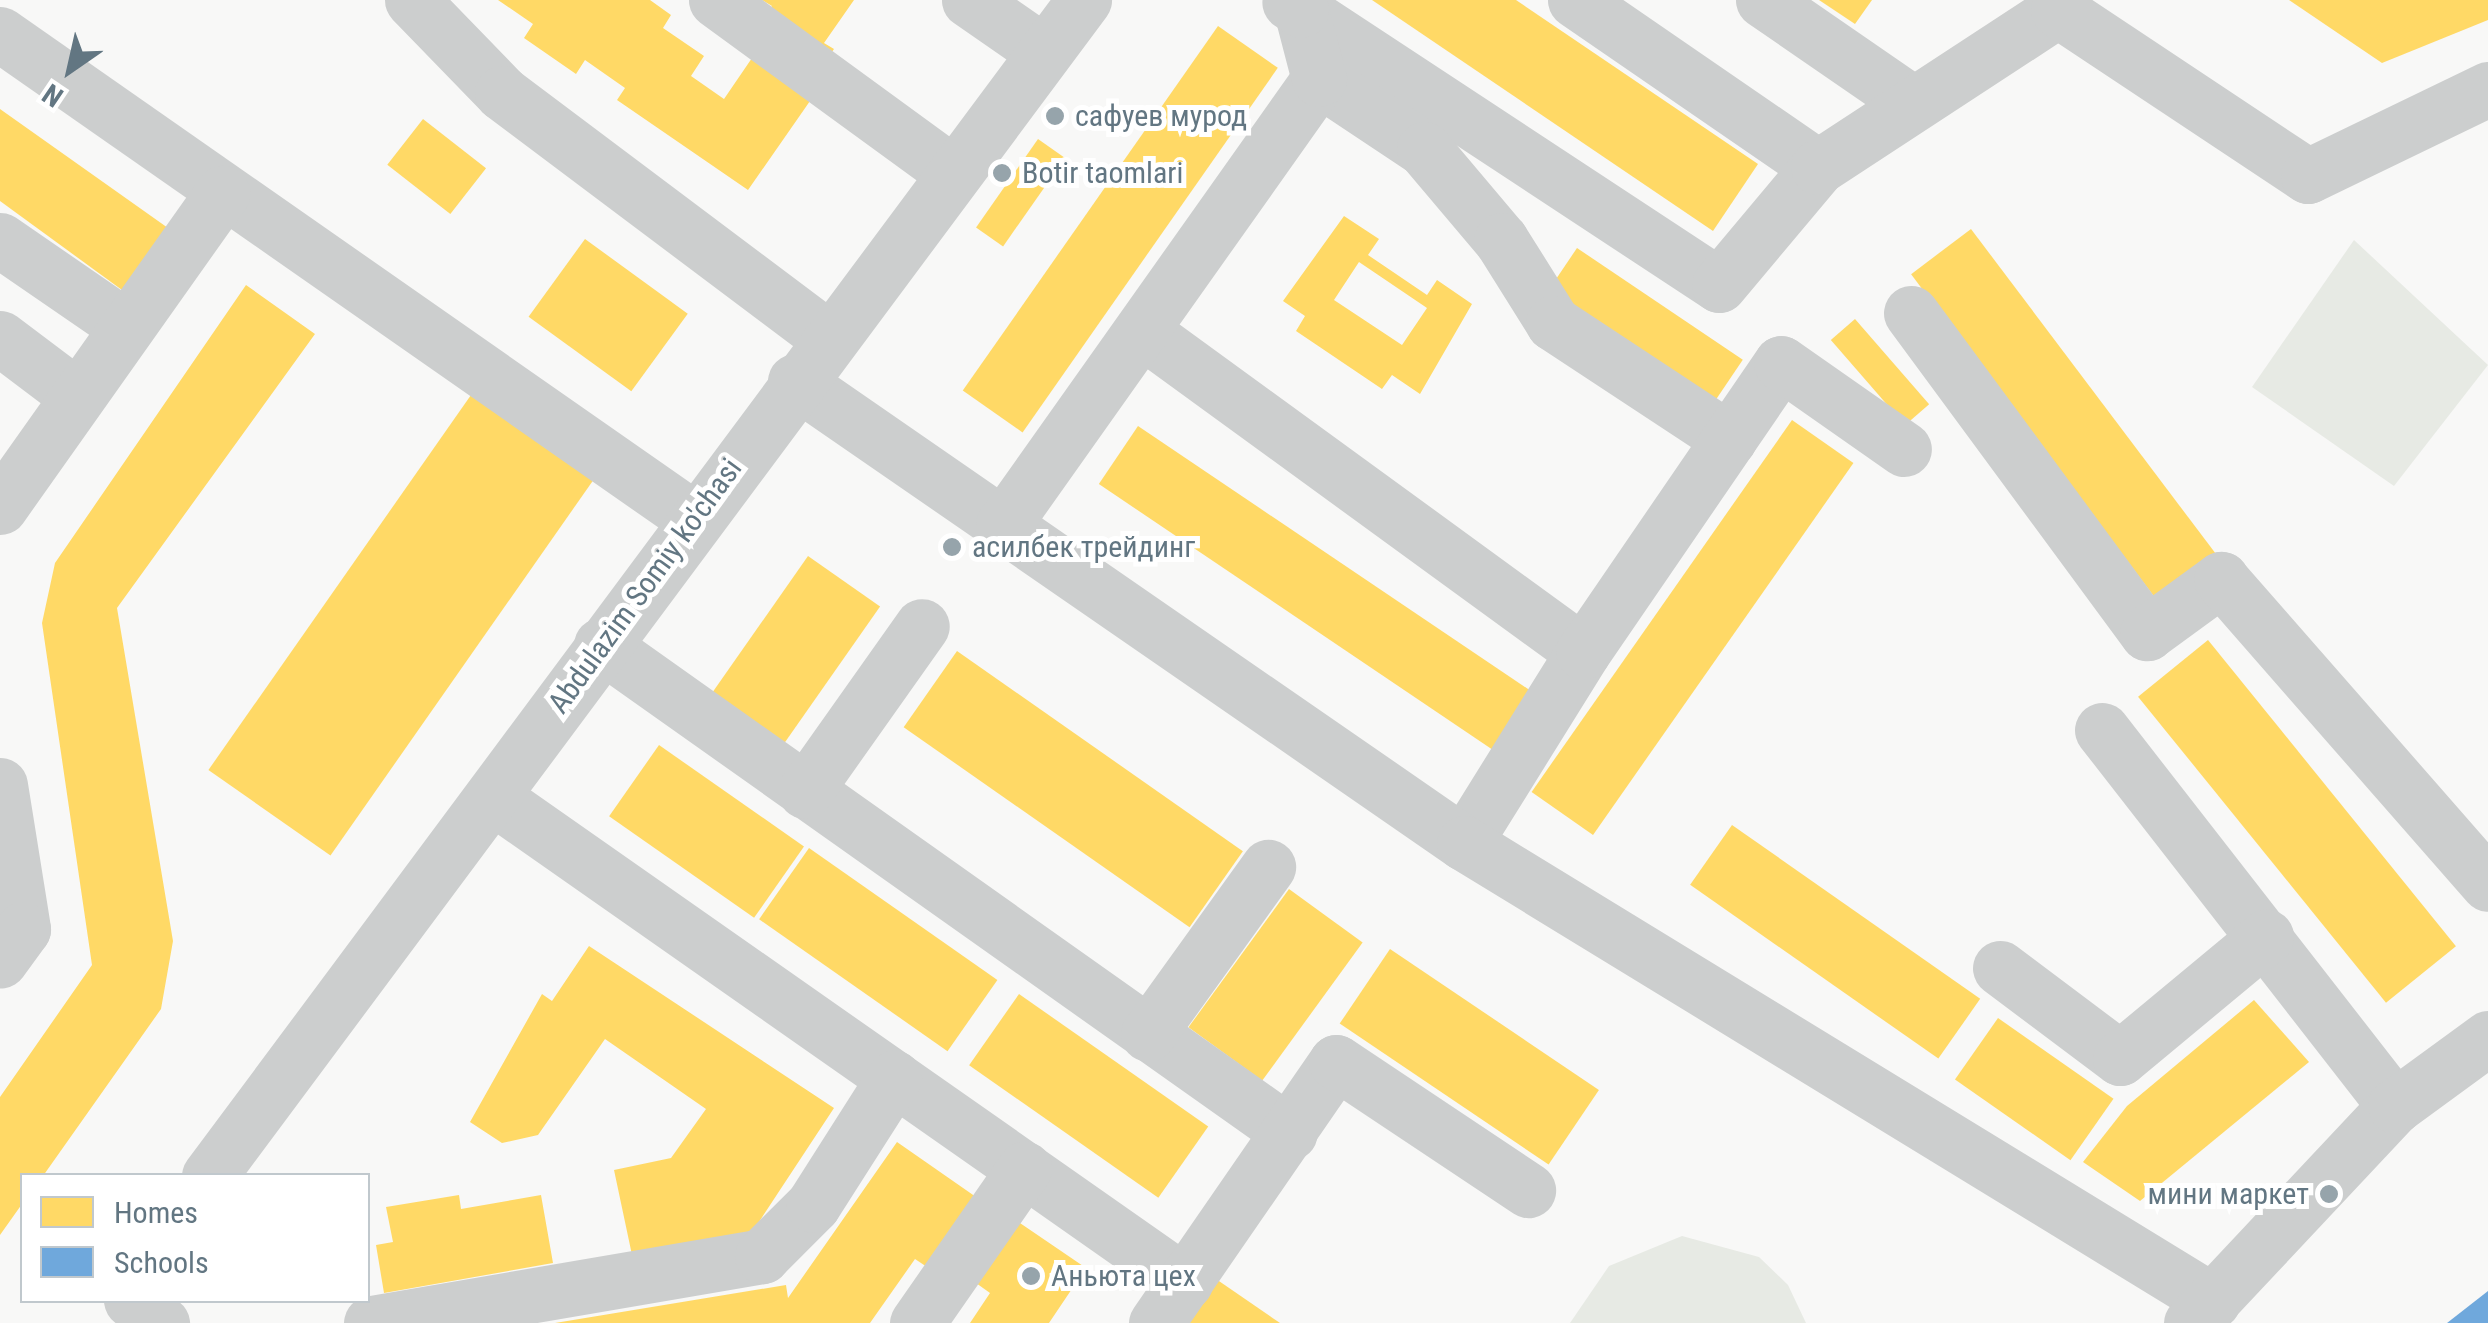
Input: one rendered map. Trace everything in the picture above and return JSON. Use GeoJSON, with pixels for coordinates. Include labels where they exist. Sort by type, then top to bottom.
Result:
{"type":"FeatureCollection","features":[{"type":"Feature","properties":{"kind":"street"},"geometry":{"type":"LineString","coordinates":[[412,0],[502,93],[828,338]]}},
{"type":"Feature","properties":{"kind":"street"},"geometry":{"type":"LineString","coordinates":[[716,0],[953,173]]}},
{"type":"Feature","properties":{"kind":"street"},"geometry":{"type":"LineString","coordinates":[[969,0],[1044,52]]}},
{"type":"Feature","properties":{"kind":"street","name":"Abdulazim Somiy ko'chasi"},"geometry":{"type":"LineString","coordinates":[[212,1173],[494,798],[600,645],[795,380],[1084,0]]}},
{"type":"Feature","properties":{"kind":"street"},"geometry":{"type":"LineString","coordinates":[[1575,0],[1818,166]]}},
{"type":"Feature","properties":{"kind":"street"},"geometry":{"type":"LineString","coordinates":[[1764,0],[1908,100]]}},
{"type":"Feature","properties":{"kind":"street"},"geometry":{"type":"LineString","coordinates":[[1294,5],[1719,285],[1818,166],[1908,100],[2058,10],[2308,176],[2488,88]]}},
{"type":"Feature","properties":{"kind":"street"},"geometry":{"type":"LineString","coordinates":[[1294,5],[1320,79],[1424,150],[1502,240],[1553,323],[1728,438]]}},
{"type":"Feature","properties":{"kind":"street"},"geometry":{"type":"LineString","coordinates":[[0,34],[222,193],[693,518]]}},
{"type":"Feature","properties":{"kind":"street"},"geometry":{"type":"LineString","coordinates":[[1003,525],[1320,79]]}},
{"type":"Feature","properties":{"kind":"street"},"geometry":{"type":"LineString","coordinates":[[0,506],[222,193]]}},
{"type":"Feature","properties":{"kind":"street"},"geometry":{"type":"LineString","coordinates":[[0,240],[126,326]]}},
{"type":"Feature","properties":{"kind":"street"},"geometry":{"type":"LineString","coordinates":[[1911,313],[2148,633],[2221,579],[2488,884]]}},
{"type":"Feature","properties":{"kind":"street"},"geometry":{"type":"LineString","coordinates":[[1142,331],[1583,652]]}},
{"type":"Feature","properties":{"kind":"street"},"geometry":{"type":"LineString","coordinates":[[0,338],[77,396]]}},
{"type":"Feature","properties":{"kind":"street"},"geometry":{"type":"LineString","coordinates":[[1464,842],[1583,652],[1781,363],[1904,449]]}},
{"type":"Feature","properties":{"kind":"street"},"geometry":{"type":"LineString","coordinates":[[795,380],[1464,842],[2202,1312],[2395,1106],[2488,1038]]}},
{"type":"Feature","properties":{"kind":"street"},"geometry":{"type":"LineString","coordinates":[[805,791],[922,626]]}},
{"type":"Feature","properties":{"kind":"street"},"geometry":{"type":"LineString","coordinates":[[600,645],[1290,1132]]}},
{"type":"Feature","properties":{"kind":"street"},"geometry":{"type":"LineString","coordinates":[[2102,730],[2395,1106]]}},
{"type":"Feature","properties":{"kind":"street"},"geometry":{"type":"LineString","coordinates":[[0,785],[23,929],[0,961]]}},
{"type":"Feature","properties":{"kind":"street"},"geometry":{"type":"LineString","coordinates":[[494,798],[1024,1170],[1170,1302],[1336,1062],[1528,1190]]}},
{"type":"Feature","properties":{"kind":"street"},"geometry":{"type":"LineString","coordinates":[[1148,1034],[1268,868]]}},
{"type":"Feature","properties":{"kind":"street"},"geometry":{"type":"LineString","coordinates":[[2000,968],[2120,1058],[2266,937]]}},
{"type":"Feature","properties":{"kind":"street"},"geometry":{"type":"LineString","coordinates":[[371,1323],[762,1256],[813,1205],[894,1078]]}},
{"type":"Feature","properties":{"kind":"street"},"geometry":{"type":"LineString","coordinates":[[917,1323],[1024,1170]]}},
{"type":"Feature","properties":{"kind":"street"},"geometry":{"type":"LineString","coordinates":[[135,1303],[162,1323]]}},
{"type":"Feature","properties":{"kind":"shaded area"},"geometry":{"type":"Polygon","coordinates":[[[2354,240],[2488,365],[2394,486],[2252,387],[2354,240]]]}},
{"type":"Feature","properties":{"kind":"shaded area"},"geometry":{"type":"Polygon","coordinates":[[[1682,1236],[1759,1257],[1788,1285],[1806,1323],[1570,1323],[1609,1266],[1682,1236]]]}},
{"type":"Feature","properties":{"kind":"building: Homes"},"geometry":{"type":"Polygon","coordinates":[[[498,0],[650,0],[671,15],[663,28],[704,56],[691,76],[724,99],[752,58],[741,50],[772,6],[762,0],[854,0],[824,43],[834,49],[802,95],[810,101],[748,190],[617,100],[625,88],[585,60],[576,74],[524,38],[533,24],[498,0]]]}},
{"type":"Feature","properties":{"kind":"building: Homes"},"geometry":{"type":"Polygon","coordinates":[[[1372,0],[1516,0],[1758,164],[1713,231],[1372,0]]]}},
{"type":"Feature","properties":{"kind":"building: Homes"},"geometry":{"type":"Polygon","coordinates":[[[1819,0],[1872,0],[1855,24],[1819,0]]]}},
{"type":"Feature","properties":{"kind":"building: Homes"},"geometry":{"type":"Polygon","coordinates":[[[2289,0],[2488,0],[2488,20],[2382,63],[2289,0]]]}},
{"type":"Feature","properties":{"kind":"building: Homes"},"geometry":{"type":"Polygon","coordinates":[[[1218,26],[1278,68],[1023,432],[963,391],[1218,26]]]}},
{"type":"Feature","properties":{"kind":"building: Homes"},"geometry":{"type":"Polygon","coordinates":[[[0,109],[168,228],[122,290],[0,201],[0,109]]]}},
{"type":"Feature","properties":{"kind":"building: Homes"},"geometry":{"type":"Polygon","coordinates":[[[423,119],[486,168],[450,214],[387,165],[423,119]]]}},
{"type":"Feature","properties":{"kind":"building: Homes"},"geometry":{"type":"Polygon","coordinates":[[[1038,139],[1065,158],[1003,246],[976,227],[1038,139]]]}},
{"type":"Feature","properties":{"kind":"building: Homes"},"geometry":{"type":"Polygon","coordinates":[[[1344,216],[1379,239],[1368,255],[1427,295],[1437,280],[1472,304],[1420,394],[1392,375],[1382,389],[1296,331],[1305,316],[1283,301],[1344,216]],[[1359,262],[1334,300],[1402,345],[1427,308],[1359,262]]]}},
{"type":"Feature","properties":{"kind":"building: Homes"},"geometry":{"type":"Polygon","coordinates":[[[1971,229],[2217,555],[2157,600],[1911,274],[1971,229]]]}},
{"type":"Feature","properties":{"kind":"building: Homes"},"geometry":{"type":"Polygon","coordinates":[[[585,239],[688,314],[631,391],[529,317],[585,239]]]}},
{"type":"Feature","properties":{"kind":"building: Homes"},"geometry":{"type":"Polygon","coordinates":[[[1577,248],[1743,360],[1711,407],[1545,295],[1577,248]]]}},
{"type":"Feature","properties":{"kind":"building: Homes"},"geometry":{"type":"Polygon","coordinates":[[[246,285],[315,334],[117,608],[173,941],[161,1009],[45,1173],[20,1173],[20,1207],[0,1235],[0,1097],[92,965],[42,623],[55,563],[246,285]]]}},
{"type":"Feature","properties":{"kind":"building: Homes"},"geometry":{"type":"Polygon","coordinates":[[[1855,319],[1929,404],[1905,425],[1831,340],[1855,319]]]}},
{"type":"Feature","properties":{"kind":"building: Homes"},"geometry":{"type":"Polygon","coordinates":[[[478,385],[600,470],[330,855],[208,770],[478,385]]]}},
{"type":"Feature","properties":{"kind":"building: Homes"},"geometry":{"type":"Polygon","coordinates":[[[1792,420],[1853,463],[1593,835],[1532,792],[1792,420]]]}},
{"type":"Feature","properties":{"kind":"building: Homes"},"geometry":{"type":"Polygon","coordinates":[[[1138,426],[1535,694],[1496,752],[1099,484],[1138,426]]]}},
{"type":"Feature","properties":{"kind":"building: Homes"},"geometry":{"type":"Polygon","coordinates":[[[808,556],[880,606],[782,747],[710,696],[808,556]]]}},
{"type":"Feature","properties":{"kind":"building: Homes"},"geometry":{"type":"Polygon","coordinates":[[[2208,640],[2456,946],[2386,1003],[2138,697],[2208,640]]]}},
{"type":"Feature","properties":{"kind":"building: Homes"},"geometry":{"type":"Polygon","coordinates":[[[957,651],[1243,851],[1190,927],[904,727],[957,651]]]}},
{"type":"Feature","properties":{"kind":"building: Homes"},"geometry":{"type":"Polygon","coordinates":[[[659,745],[804,847],[754,918],[609,816],[659,745]]]}},
{"type":"Feature","properties":{"kind":"building: Homes"},"geometry":{"type":"Polygon","coordinates":[[[1732,825],[1980,999],[1938,1059],[1690,885],[1732,825]]]}},
{"type":"Feature","properties":{"kind":"building: Homes"},"geometry":{"type":"Polygon","coordinates":[[[809,848],[997,980],[948,1051],[759,919],[809,848]]]}},
{"type":"Feature","properties":{"kind":"building: Homes"},"geometry":{"type":"Polygon","coordinates":[[[1289,889],[1363,942],[1262,1081],[1188,1027],[1289,889]]]}},
{"type":"Feature","properties":{"kind":"building: Homes"},"geometry":{"type":"Polygon","coordinates":[[[589,946],[834,1108],[753,1231],[632,1255],[614,1170],[671,1158],[706,1109],[605,1039],[538,1135],[502,1143],[470,1122],[542,994],[552,1001],[589,946]]]}},
{"type":"Feature","properties":{"kind":"building: Homes"},"geometry":{"type":"Polygon","coordinates":[[[1390,949],[1599,1090],[1549,1165],[1340,1024],[1390,949]]]}},
{"type":"Feature","properties":{"kind":"building: Homes"},"geometry":{"type":"Polygon","coordinates":[[[1019,994],[1208,1126],[1158,1198],[969,1065],[1019,994]]]}},
{"type":"Feature","properties":{"kind":"building: Homes"},"geometry":{"type":"Polygon","coordinates":[[[2254,1000],[2309,1062],[2140,1201],[2083,1162],[2127,1106],[2254,1000]]]}},
{"type":"Feature","properties":{"kind":"building: Homes"},"geometry":{"type":"Polygon","coordinates":[[[1998,1018],[2114,1099],[2070,1160],[1955,1079],[1998,1018]]]}},
{"type":"Feature","properties":{"kind":"building: Homes"},"geometry":{"type":"Polygon","coordinates":[[[897,1142],[976,1197],[927,1267],[915,1259],[870,1323],[555,1323],[786,1285],[788,1298],[897,1142]]]}},
{"type":"Feature","properties":{"kind":"building: Homes"},"geometry":{"type":"Polygon","coordinates":[[[459,1195],[461,1209],[541,1195],[553,1263],[384,1293],[376,1245],[393,1242],[386,1207],[459,1195]]]}},
{"type":"Feature","properties":{"kind":"building: Homes","name":"Аньюта цех"},"geometry":{"type":"Polygon","coordinates":[[[1017,1221],[1086,1268],[1049,1323],[970,1323],[990,1293],[976,1283],[1017,1221]]]}},
{"type":"Feature","properties":{"kind":"building: Homes"},"geometry":{"type":"Polygon","coordinates":[[[1200,1268],[1280,1323],[1163,1323],[1200,1268]]]}},
{"type":"Feature","properties":{"kind":"building: Schools"},"geometry":{"type":"Polygon","coordinates":[[[2488,1291],[2488,1323],[2447,1323],[2488,1291]]]}},
{"type":"Feature","properties":{"kind":"place","name":"сафуев мурод"},"geometry":{"type":"Point","coordinates":[1055,116]}},
{"type":"Feature","properties":{"kind":"place","name":"Botir taomlari"},"geometry":{"type":"Point","coordinates":[1002,173]}},
{"type":"Feature","properties":{"kind":"place","name":"асилбек трейдинг"},"geometry":{"type":"Point","coordinates":[952,547]}},
{"type":"Feature","properties":{"kind":"place","name":"мини маркет"},"geometry":{"type":"Point","coordinates":[2329,1194]}},
{"type":"Feature","properties":{"kind":"place","name":"Аньюта цех"},"geometry":{"type":"Point","coordinates":[1031,1276]}}]}
